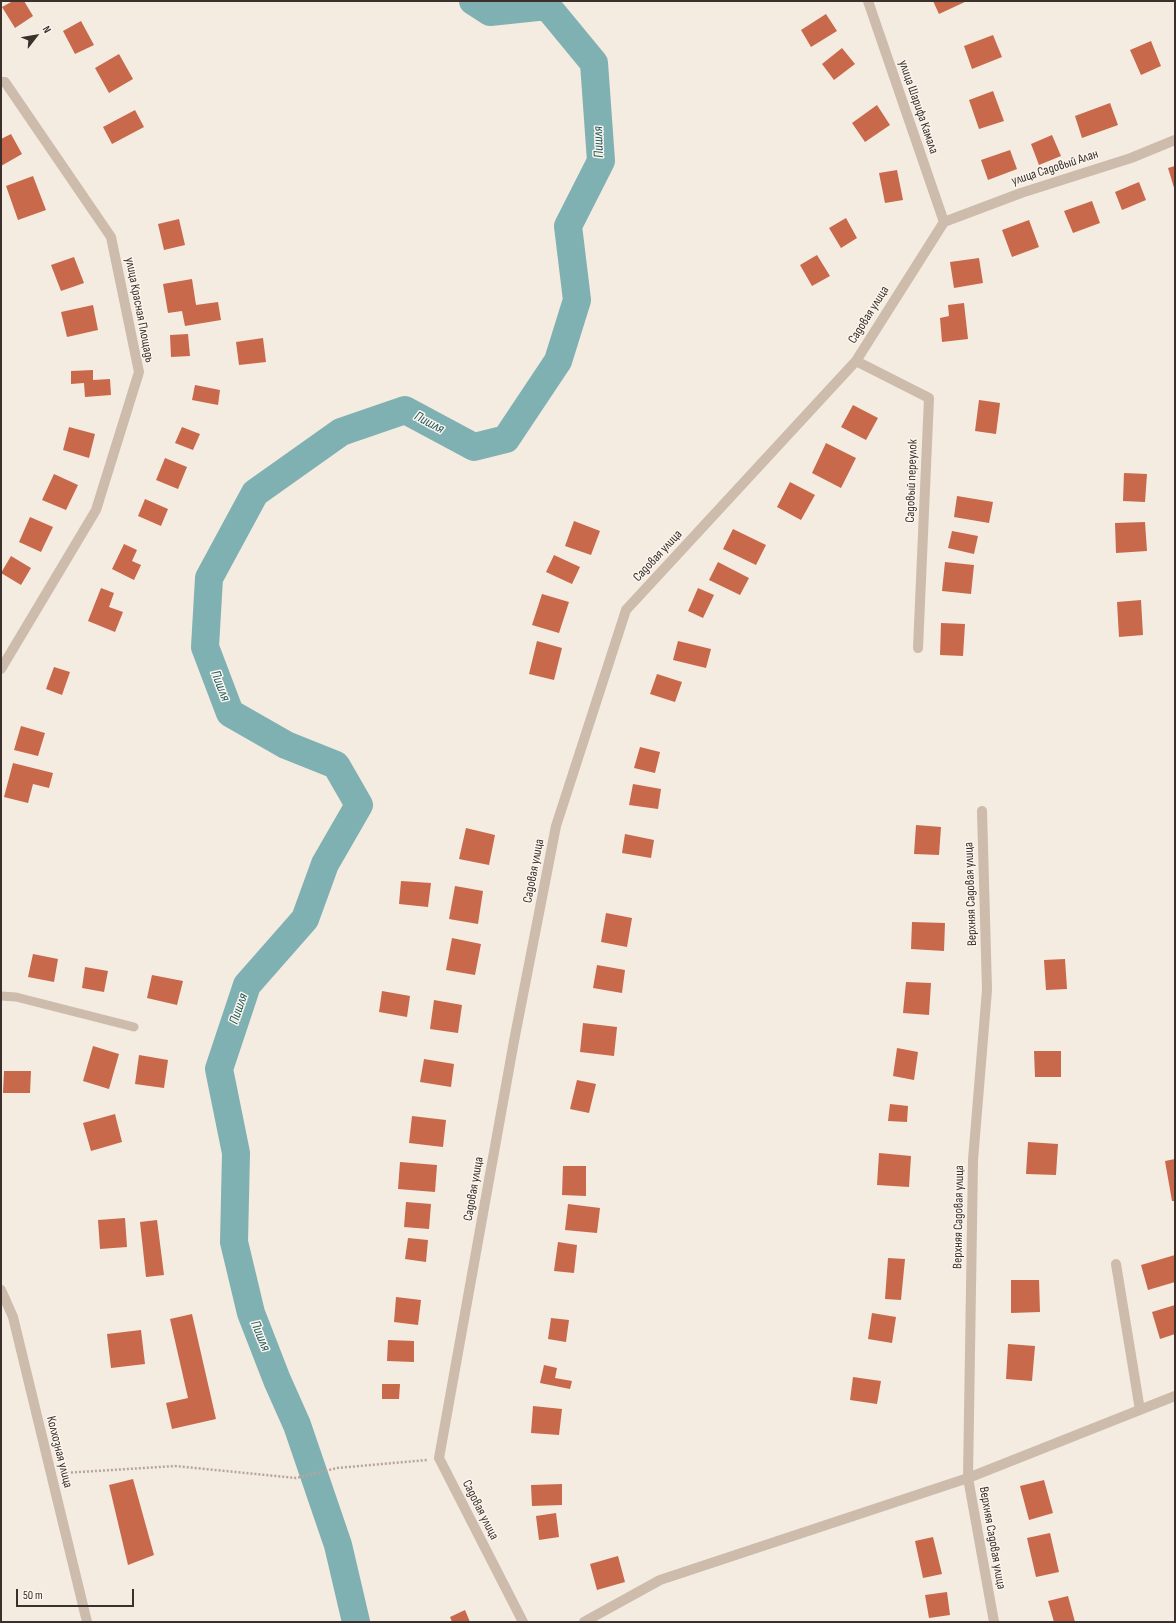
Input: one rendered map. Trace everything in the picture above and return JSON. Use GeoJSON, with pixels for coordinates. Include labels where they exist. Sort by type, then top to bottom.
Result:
{"type":"FeatureCollection","features":[{"type":"Feature","properties":{"kind":"street","name":"улица Шарифа Камала"},"geometry":{"type":"LineString","coordinates":[[868,1],[944,222]]}},
{"type":"Feature","properties":{"kind":"street","name":"улица Красная Площадь"},"geometry":{"type":"LineString","coordinates":[[1,82],[5,82],[111,237],[138,372],[96,510],[1,669]]}},
{"type":"Feature","properties":{"kind":"street","name":"улица Садовый Алан"},"geometry":{"type":"LineString","coordinates":[[944,222],[1021,193],[1132,158],[1175,140]]}},
{"type":"Feature","properties":{"kind":"street","name":"Садовая улица"},"geometry":{"type":"LineString","coordinates":[[523,1622],[439,1458],[514,1041],[556,826],[626,610],[856,361],[944,222]]}},
{"type":"Feature","properties":{"kind":"street","name":"Садовый переулок"},"geometry":{"type":"LineString","coordinates":[[856,361],[929,398],[918,648]]}},
{"type":"Feature","properties":{"kind":"street","name":"Верхняя Садовая улица"},"geometry":{"type":"LineString","coordinates":[[982,811],[987,990],[973,1160],[968,1478],[994,1622]]}},
{"type":"Feature","properties":{"kind":"street"},"geometry":{"type":"LineString","coordinates":[[1116,1264],[1140,1410]]}},
{"type":"Feature","properties":{"kind":"street","name":"Колхозная улица"},"geometry":{"type":"LineString","coordinates":[[1,1290],[13,1317],[87,1622]]}},
{"type":"Feature","properties":{"kind":"street"},"geometry":{"type":"LineString","coordinates":[[584,1622],[660,1580],[968,1478],[1175,1396]]}},
{"type":"Feature","properties":{"kind":"lane"},"geometry":{"type":"LineString","coordinates":[[1,996],[16,997],[134,1027]]}},
{"type":"Feature","properties":{"kind":"path"},"geometry":{"type":"LineString","coordinates":[[51,1474],[175,1466],[296,1478],[337,1468],[439,1458]]}},
{"type":"Feature","properties":{"kind":"building"},"geometry":{"type":"Polygon","coordinates":[[[13,1],[24,1],[33,16],[15,28],[2,7],[13,1]]]}},
{"type":"Feature","properties":{"kind":"building"},"geometry":{"type":"Polygon","coordinates":[[[933,1],[967,1],[939,14],[933,1]]]}},
{"type":"Feature","properties":{"kind":"building"},"geometry":{"type":"Polygon","coordinates":[[[826,14],[837,31],[811,47],[801,30],[826,14]]]}},
{"type":"Feature","properties":{"kind":"building"},"geometry":{"type":"Polygon","coordinates":[[[81,21],[94,45],[75,54],[63,31],[81,21]]]}},
{"type":"Feature","properties":{"kind":"building"},"geometry":{"type":"Polygon","coordinates":[[[993,35],[1002,57],[972,69],[964,46],[993,35]]]}},
{"type":"Feature","properties":{"kind":"building"},"geometry":{"type":"Polygon","coordinates":[[[1151,41],[1161,66],[1141,75],[1130,50],[1151,41]]]}},
{"type":"Feature","properties":{"kind":"building"},"geometry":{"type":"Polygon","coordinates":[[[842,48],[855,64],[834,80],[822,64],[842,48]]]}},
{"type":"Feature","properties":{"kind":"building"},"geometry":{"type":"Polygon","coordinates":[[[119,54],[133,79],[109,93],[95,68],[119,54]]]}},
{"type":"Feature","properties":{"kind":"building"},"geometry":{"type":"Polygon","coordinates":[[[993,91],[1004,121],[979,129],[969,100],[993,91]]]}},
{"type":"Feature","properties":{"kind":"building"},"geometry":{"type":"Polygon","coordinates":[[[1110,103],[1118,125],[1082,138],[1075,116],[1110,103]]]}},
{"type":"Feature","properties":{"kind":"building"},"geometry":{"type":"Polygon","coordinates":[[[877,105],[890,125],[865,142],[852,123],[877,105]]]}},
{"type":"Feature","properties":{"kind":"building"},"geometry":{"type":"Polygon","coordinates":[[[135,110],[144,127],[112,144],[103,127],[135,110]]]}},
{"type":"Feature","properties":{"kind":"building"},"geometry":{"type":"Polygon","coordinates":[[[11,134],[22,154],[1,166],[1,139],[11,134]]]}},
{"type":"Feature","properties":{"kind":"building"},"geometry":{"type":"Polygon","coordinates":[[[1052,135],[1061,156],[1039,165],[1031,144],[1052,135]]]}},
{"type":"Feature","properties":{"kind":"building"},"geometry":{"type":"Polygon","coordinates":[[[1010,150],[1017,169],[988,180],[981,160],[1010,150]]]}},
{"type":"Feature","properties":{"kind":"building"},"geometry":{"type":"Polygon","coordinates":[[[1175,166],[1175,191],[1168,168],[1175,166]]]}},
{"type":"Feature","properties":{"kind":"building"},"geometry":{"type":"Polygon","coordinates":[[[897,170],[903,200],[885,203],[879,173],[897,170]]]}},
{"type":"Feature","properties":{"kind":"building"},"geometry":{"type":"Polygon","coordinates":[[[33,176],[46,210],[18,220],[6,186],[33,176]]]}},
{"type":"Feature","properties":{"kind":"building"},"geometry":{"type":"Polygon","coordinates":[[[1139,182],[1146,200],[1122,210],[1115,192],[1139,182]]]}},
{"type":"Feature","properties":{"kind":"building"},"geometry":{"type":"Polygon","coordinates":[[[1092,201],[1100,223],[1073,233],[1064,211],[1092,201]]]}},
{"type":"Feature","properties":{"kind":"building"},"geometry":{"type":"Polygon","coordinates":[[[846,218],[857,238],[841,248],[829,228],[846,218]]]}},
{"type":"Feature","properties":{"kind":"building"},"geometry":{"type":"Polygon","coordinates":[[[179,219],[185,245],[164,250],[158,224],[179,219]]]}},
{"type":"Feature","properties":{"kind":"building"},"geometry":{"type":"Polygon","coordinates":[[[1029,220],[1039,247],[1012,257],[1002,230],[1029,220]]]}},
{"type":"Feature","properties":{"kind":"building"},"geometry":{"type":"Polygon","coordinates":[[[817,255],[830,276],[812,286],[800,265],[817,255]]]}},
{"type":"Feature","properties":{"kind":"building"},"geometry":{"type":"Polygon","coordinates":[[[74,257],[84,283],[61,291],[51,265],[74,257]]]}},
{"type":"Feature","properties":{"kind":"building"},"geometry":{"type":"Polygon","coordinates":[[[979,258],[983,283],[954,288],[950,262],[979,258]]]}},
{"type":"Feature","properties":{"kind":"building"},"geometry":{"type":"Polygon","coordinates":[[[192,279],[196,305],[218,302],[221,320],[185,326],[182,311],[168,313],[163,284],[192,279]]]}},
{"type":"Feature","properties":{"kind":"building"},"geometry":{"type":"Polygon","coordinates":[[[964,303],[968,339],[942,342],[940,318],[949,316],[948,305],[964,303]]]}},
{"type":"Feature","properties":{"kind":"building"},"geometry":{"type":"Polygon","coordinates":[[[93,305],[98,330],[67,337],[61,312],[93,305]]]}},
{"type":"Feature","properties":{"kind":"building"},"geometry":{"type":"Polygon","coordinates":[[[188,334],[190,356],[171,357],[170,335],[188,334]]]}},
{"type":"Feature","properties":{"kind":"building"},"geometry":{"type":"Polygon","coordinates":[[[263,338],[266,362],[239,365],[236,342],[263,338]]]}},
{"type":"Feature","properties":{"kind":"building"},"geometry":{"type":"Polygon","coordinates":[[[93,370],[93,380],[110,379],[111,395],[85,397],[84,383],[71,384],[71,371],[93,370]]]}},
{"type":"Feature","properties":{"kind":"building"},"geometry":{"type":"Polygon","coordinates":[[[195,385],[220,390],[218,405],[192,400],[195,385]]]}},
{"type":"Feature","properties":{"kind":"building"},"geometry":{"type":"Polygon","coordinates":[[[979,400],[1000,403],[996,434],[975,431],[979,400]]]}},
{"type":"Feature","properties":{"kind":"building"},"geometry":{"type":"Polygon","coordinates":[[[853,405],[878,418],[866,440],[841,427],[853,405]]]}},
{"type":"Feature","properties":{"kind":"building"},"geometry":{"type":"Polygon","coordinates":[[[69,427],[95,434],[89,458],[63,450],[69,427]]]}},
{"type":"Feature","properties":{"kind":"building"},"geometry":{"type":"Polygon","coordinates":[[[182,427],[200,434],[193,450],[175,443],[182,427]]]}},
{"type":"Feature","properties":{"kind":"building"},"geometry":{"type":"Polygon","coordinates":[[[826,443],[856,458],[841,488],[812,473],[826,443]]]}},
{"type":"Feature","properties":{"kind":"building"},"geometry":{"type":"Polygon","coordinates":[[[165,458],[187,467],[178,489],[156,480],[165,458]]]}},
{"type":"Feature","properties":{"kind":"building"},"geometry":{"type":"Polygon","coordinates":[[[1124,473],[1147,474],[1145,502],[1123,501],[1124,473]]]}},
{"type":"Feature","properties":{"kind":"building"},"geometry":{"type":"Polygon","coordinates":[[[54,474],[78,485],[66,510],[42,500],[54,474]]]}},
{"type":"Feature","properties":{"kind":"building"},"geometry":{"type":"Polygon","coordinates":[[[790,482],[815,495],[801,520],[777,507],[790,482]]]}},
{"type":"Feature","properties":{"kind":"building"},"geometry":{"type":"Polygon","coordinates":[[[957,496],[993,502],[989,523],[954,517],[957,496]]]}},
{"type":"Feature","properties":{"kind":"building"},"geometry":{"type":"Polygon","coordinates":[[[145,499],[168,509],[161,526],[138,516],[145,499]]]}},
{"type":"Feature","properties":{"kind":"building"},"geometry":{"type":"Polygon","coordinates":[[[30,517],[53,527],[41,552],[19,542],[30,517]]]}},
{"type":"Feature","properties":{"kind":"building"},"geometry":{"type":"Polygon","coordinates":[[[574,521],[600,531],[591,555],[565,546],[574,521]]]}},
{"type":"Feature","properties":{"kind":"building"},"geometry":{"type":"Polygon","coordinates":[[[1145,522],[1147,551],[1116,553],[1115,523],[1145,522]]]}},
{"type":"Feature","properties":{"kind":"building"},"geometry":{"type":"Polygon","coordinates":[[[733,529],[766,545],[756,565],[723,549],[733,529]]]}},
{"type":"Feature","properties":{"kind":"building"},"geometry":{"type":"Polygon","coordinates":[[[952,531],[978,536],[974,554],[948,548],[952,531]]]}},
{"type":"Feature","properties":{"kind":"building"},"geometry":{"type":"Polygon","coordinates":[[[124,544],[137,550],[132,561],[141,565],[134,580],[112,569],[124,544]]]}},
{"type":"Feature","properties":{"kind":"building"},"geometry":{"type":"Polygon","coordinates":[[[554,555],[580,567],[572,584],[546,572],[554,555]]]}},
{"type":"Feature","properties":{"kind":"building"},"geometry":{"type":"Polygon","coordinates":[[[11,556],[31,568],[21,585],[1,573],[11,556]]]}},
{"type":"Feature","properties":{"kind":"building"},"geometry":{"type":"Polygon","coordinates":[[[718,562],[749,578],[740,595],[709,580],[718,562]]]}},
{"type":"Feature","properties":{"kind":"building"},"geometry":{"type":"Polygon","coordinates":[[[945,562],[974,565],[971,594],[942,591],[945,562]]]}},
{"type":"Feature","properties":{"kind":"building"},"geometry":{"type":"Polygon","coordinates":[[[101,588],[114,593],[109,607],[123,612],[115,632],[88,621],[101,588]]]}},
{"type":"Feature","properties":{"kind":"building"},"geometry":{"type":"Polygon","coordinates":[[[698,588],[714,595],[703,618],[688,611],[698,588]]]}},
{"type":"Feature","properties":{"kind":"building"},"geometry":{"type":"Polygon","coordinates":[[[542,594],[569,602],[559,633],[532,625],[542,594]]]}},
{"type":"Feature","properties":{"kind":"building"},"geometry":{"type":"Polygon","coordinates":[[[1141,600],[1143,635],[1119,637],[1117,602],[1141,600]]]}},
{"type":"Feature","properties":{"kind":"building"},"geometry":{"type":"Polygon","coordinates":[[[941,623],[965,624],[963,656],[940,655],[941,623]]]}},
{"type":"Feature","properties":{"kind":"building"},"geometry":{"type":"Polygon","coordinates":[[[537,641],[562,648],[554,680],[529,674],[537,641]]]}},
{"type":"Feature","properties":{"kind":"building"},"geometry":{"type":"Polygon","coordinates":[[[678,641],[711,649],[706,668],[673,660],[678,641]]]}},
{"type":"Feature","properties":{"kind":"building"},"geometry":{"type":"Polygon","coordinates":[[[54,667],[70,672],[62,695],[46,689],[54,667]]]}},
{"type":"Feature","properties":{"kind":"building"},"geometry":{"type":"Polygon","coordinates":[[[657,674],[682,682],[675,702],[650,694],[657,674]]]}},
{"type":"Feature","properties":{"kind":"building"},"geometry":{"type":"Polygon","coordinates":[[[21,726],[45,733],[38,756],[14,750],[21,726]]]}},
{"type":"Feature","properties":{"kind":"building"},"geometry":{"type":"Polygon","coordinates":[[[640,747],[660,752],[655,773],[634,768],[640,747]]]}},
{"type":"Feature","properties":{"kind":"building"},"geometry":{"type":"Polygon","coordinates":[[[13,763],[53,773],[49,788],[33,784],[28,803],[4,797],[13,763]]]}},
{"type":"Feature","properties":{"kind":"building"},"geometry":{"type":"Polygon","coordinates":[[[633,784],[661,789],[658,809],[629,805],[633,784]]]}},
{"type":"Feature","properties":{"kind":"building"},"geometry":{"type":"Polygon","coordinates":[[[916,825],[941,827],[939,855],[914,854],[916,825]]]}},
{"type":"Feature","properties":{"kind":"building"},"geometry":{"type":"Polygon","coordinates":[[[466,828],[495,835],[489,865],[459,859],[466,828]]]}},
{"type":"Feature","properties":{"kind":"building"},"geometry":{"type":"Polygon","coordinates":[[[625,834],[654,840],[651,858],[622,853],[625,834]]]}},
{"type":"Feature","properties":{"kind":"building"},"geometry":{"type":"Polygon","coordinates":[[[401,881],[431,883],[428,907],[399,904],[401,881]]]}},
{"type":"Feature","properties":{"kind":"building"},"geometry":{"type":"Polygon","coordinates":[[[455,886],[483,891],[478,924],[449,919],[455,886]]]}},
{"type":"Feature","properties":{"kind":"building"},"geometry":{"type":"Polygon","coordinates":[[[606,913],[632,918],[627,947],[601,942],[606,913]]]}},
{"type":"Feature","properties":{"kind":"building"},"geometry":{"type":"Polygon","coordinates":[[[912,922],[945,923],[944,951],[911,949],[912,922]]]}},
{"type":"Feature","properties":{"kind":"building"},"geometry":{"type":"Polygon","coordinates":[[[452,938],[481,944],[475,975],[446,970],[452,938]]]}},
{"type":"Feature","properties":{"kind":"building"},"geometry":{"type":"Polygon","coordinates":[[[33,954],[58,959],[54,982],[28,977],[33,954]]]}},
{"type":"Feature","properties":{"kind":"building"},"geometry":{"type":"Polygon","coordinates":[[[1065,959],[1067,989],[1046,990],[1044,960],[1065,959]]]}},
{"type":"Feature","properties":{"kind":"building"},"geometry":{"type":"Polygon","coordinates":[[[597,965],[625,970],[622,993],[593,988],[597,965]]]}},
{"type":"Feature","properties":{"kind":"building"},"geometry":{"type":"Polygon","coordinates":[[[85,967],[108,971],[104,992],[82,988],[85,967]]]}},
{"type":"Feature","properties":{"kind":"building"},"geometry":{"type":"Polygon","coordinates":[[[152,975],[183,981],[177,1005],[147,998],[152,975]]]}},
{"type":"Feature","properties":{"kind":"building"},"geometry":{"type":"Polygon","coordinates":[[[906,982],[931,983],[929,1015],[903,1013],[906,982]]]}},
{"type":"Feature","properties":{"kind":"building"},"geometry":{"type":"Polygon","coordinates":[[[382,991],[410,996],[407,1017],[379,1012],[382,991]]]}},
{"type":"Feature","properties":{"kind":"building"},"geometry":{"type":"Polygon","coordinates":[[[434,1000],[462,1005],[458,1033],[430,1029],[434,1000]]]}},
{"type":"Feature","properties":{"kind":"building"},"geometry":{"type":"Polygon","coordinates":[[[583,1023],[617,1027],[614,1056],[580,1052],[583,1023]]]}},
{"type":"Feature","properties":{"kind":"building"},"geometry":{"type":"Polygon","coordinates":[[[93,1046],[119,1054],[109,1089],[83,1081],[93,1046]]]}},
{"type":"Feature","properties":{"kind":"building"},"geometry":{"type":"Polygon","coordinates":[[[897,1048],[918,1052],[914,1080],[893,1076],[897,1048]]]}},
{"type":"Feature","properties":{"kind":"building"},"geometry":{"type":"Polygon","coordinates":[[[1034,1051],[1061,1051],[1061,1077],[1035,1077],[1034,1051]]]}},
{"type":"Feature","properties":{"kind":"building"},"geometry":{"type":"Polygon","coordinates":[[[139,1055],[168,1060],[164,1088],[135,1084],[139,1055]]]}},
{"type":"Feature","properties":{"kind":"building"},"geometry":{"type":"Polygon","coordinates":[[[424,1059],[454,1064],[451,1087],[420,1082],[424,1059]]]}},
{"type":"Feature","properties":{"kind":"building"},"geometry":{"type":"Polygon","coordinates":[[[4,1071],[31,1071],[30,1093],[3,1093],[4,1071]]]}},
{"type":"Feature","properties":{"kind":"building"},"geometry":{"type":"Polygon","coordinates":[[[577,1080],[596,1084],[589,1113],[570,1109],[577,1080]]]}},
{"type":"Feature","properties":{"kind":"building"},"geometry":{"type":"Polygon","coordinates":[[[890,1104],[908,1106],[907,1122],[888,1121],[890,1104]]]}},
{"type":"Feature","properties":{"kind":"building"},"geometry":{"type":"Polygon","coordinates":[[[115,1114],[122,1142],[91,1151],[83,1123],[115,1114]]]}},
{"type":"Feature","properties":{"kind":"building"},"geometry":{"type":"Polygon","coordinates":[[[412,1116],[446,1120],[443,1147],[409,1143],[412,1116]]]}},
{"type":"Feature","properties":{"kind":"building"},"geometry":{"type":"Polygon","coordinates":[[[1028,1142],[1058,1144],[1056,1175],[1026,1174],[1028,1142]]]}},
{"type":"Feature","properties":{"kind":"building"},"geometry":{"type":"Polygon","coordinates":[[[879,1153],[911,1156],[909,1187],[877,1185],[879,1153]]]}},
{"type":"Feature","properties":{"kind":"building"},"geometry":{"type":"Polygon","coordinates":[[[1175,1159],[1175,1201],[1172,1201],[1165,1161],[1175,1159]]]}},
{"type":"Feature","properties":{"kind":"building"},"geometry":{"type":"Polygon","coordinates":[[[400,1162],[437,1165],[435,1192],[398,1189],[400,1162]]]}},
{"type":"Feature","properties":{"kind":"building"},"geometry":{"type":"Polygon","coordinates":[[[563,1166],[586,1166],[586,1196],[562,1195],[563,1166]]]}},
{"type":"Feature","properties":{"kind":"building"},"geometry":{"type":"Polygon","coordinates":[[[406,1202],[431,1204],[429,1229],[404,1227],[406,1202]]]}},
{"type":"Feature","properties":{"kind":"building"},"geometry":{"type":"Polygon","coordinates":[[[568,1204],[600,1208],[597,1233],[565,1230],[568,1204]]]}},
{"type":"Feature","properties":{"kind":"building"},"geometry":{"type":"Polygon","coordinates":[[[125,1218],[127,1247],[100,1249],[98,1220],[125,1218]]]}},
{"type":"Feature","properties":{"kind":"building"},"geometry":{"type":"Polygon","coordinates":[[[157,1220],[164,1275],[146,1277],[140,1222],[157,1220]]]}},
{"type":"Feature","properties":{"kind":"building"},"geometry":{"type":"Polygon","coordinates":[[[408,1238],[428,1240],[426,1262],[405,1259],[408,1238]]]}},
{"type":"Feature","properties":{"kind":"building"},"geometry":{"type":"Polygon","coordinates":[[[558,1242],[577,1245],[574,1273],[554,1271],[558,1242]]]}},
{"type":"Feature","properties":{"kind":"building"},"geometry":{"type":"Polygon","coordinates":[[[1175,1255],[1175,1282],[1148,1290],[1141,1265],[1175,1255]]]}},
{"type":"Feature","properties":{"kind":"building"},"geometry":{"type":"Polygon","coordinates":[[[888,1258],[905,1259],[901,1300],[885,1299],[888,1258]]]}},
{"type":"Feature","properties":{"kind":"building"},"geometry":{"type":"Polygon","coordinates":[[[1011,1280],[1039,1280],[1040,1312],[1011,1313],[1011,1280]]]}},
{"type":"Feature","properties":{"kind":"building"},"geometry":{"type":"Polygon","coordinates":[[[396,1297],[421,1300],[418,1325],[394,1322],[396,1297]]]}},
{"type":"Feature","properties":{"kind":"building"},"geometry":{"type":"Polygon","coordinates":[[[1175,1305],[1175,1334],[1160,1339],[1152,1312],[1175,1305]]]}},
{"type":"Feature","properties":{"kind":"building"},"geometry":{"type":"Polygon","coordinates":[[[872,1313],[896,1317],[892,1343],[868,1339],[872,1313]]]}},
{"type":"Feature","properties":{"kind":"building"},"geometry":{"type":"Polygon","coordinates":[[[192,1314],[216,1419],[172,1429],[166,1403],[188,1398],[170,1319],[192,1314]]]}},
{"type":"Feature","properties":{"kind":"building"},"geometry":{"type":"Polygon","coordinates":[[[551,1318],[569,1320],[566,1342],[548,1339],[551,1318]]]}},
{"type":"Feature","properties":{"kind":"building"},"geometry":{"type":"Polygon","coordinates":[[[141,1330],[145,1364],[111,1368],[107,1334],[141,1330]]]}},
{"type":"Feature","properties":{"kind":"building"},"geometry":{"type":"Polygon","coordinates":[[[388,1340],[414,1341],[414,1362],[387,1361],[388,1340]]]}},
{"type":"Feature","properties":{"kind":"building"},"geometry":{"type":"Polygon","coordinates":[[[1008,1344],[1035,1346],[1032,1381],[1006,1379],[1008,1344]]]}},
{"type":"Feature","properties":{"kind":"building"},"geometry":{"type":"Polygon","coordinates":[[[544,1365],[557,1368],[555,1378],[572,1381],[570,1389],[540,1383],[544,1365]]]}},
{"type":"Feature","properties":{"kind":"building"},"geometry":{"type":"Polygon","coordinates":[[[853,1377],[881,1381],[877,1404],[850,1400],[853,1377]]]}},
{"type":"Feature","properties":{"kind":"building"},"geometry":{"type":"Polygon","coordinates":[[[382,1384],[400,1384],[399,1399],[382,1399],[382,1384]]]}},
{"type":"Feature","properties":{"kind":"building"},"geometry":{"type":"Polygon","coordinates":[[[533,1406],[562,1409],[559,1435],[531,1433],[533,1406]]]}},
{"type":"Feature","properties":{"kind":"building"},"geometry":{"type":"Polygon","coordinates":[[[133,1479],[154,1555],[128,1565],[109,1485],[133,1479]]]}},
{"type":"Feature","properties":{"kind":"building"},"geometry":{"type":"Polygon","coordinates":[[[1044,1480],[1053,1513],[1029,1520],[1020,1486],[1044,1480]]]}},
{"type":"Feature","properties":{"kind":"building"},"geometry":{"type":"Polygon","coordinates":[[[562,1484],[562,1505],[532,1506],[531,1485],[562,1484]]]}},
{"type":"Feature","properties":{"kind":"building"},"geometry":{"type":"Polygon","coordinates":[[[556,1513],[559,1537],[539,1540],[536,1516],[556,1513]]]}},
{"type":"Feature","properties":{"kind":"building"},"geometry":{"type":"Polygon","coordinates":[[[1050,1533],[1059,1572],[1036,1577],[1027,1538],[1050,1533]]]}},
{"type":"Feature","properties":{"kind":"building"},"geometry":{"type":"Polygon","coordinates":[[[933,1537],[942,1574],[923,1578],[915,1541],[933,1537]]]}},
{"type":"Feature","properties":{"kind":"building"},"geometry":{"type":"Polygon","coordinates":[[[618,1556],[625,1582],[597,1590],[590,1564],[618,1556]]]}},
{"type":"Feature","properties":{"kind":"building"},"geometry":{"type":"Polygon","coordinates":[[[947,1592],[950,1615],[929,1618],[925,1595],[947,1592]]]}},
{"type":"Feature","properties":{"kind":"building"},"geometry":{"type":"Polygon","coordinates":[[[1068,1596],[1075,1622],[1054,1622],[1048,1601],[1068,1596]]]}},
{"type":"Feature","properties":{"kind":"building"},"geometry":{"type":"Polygon","coordinates":[[[465,1610],[470,1622],[452,1622],[450,1617],[465,1610]]]}},
{"type":"Feature","properties":{"kind":"waterway","name":"Пишля"},"geometry":{"type":"LineString","coordinates":[[356,1622],[338,1545],[297,1425],[277,1380],[251,1313],[234,1242],[236,1153],[219,1069],[247,985],[305,919],[325,864],[359,805],[336,765],[286,745],[230,713],[205,647],[209,578],[255,493],[341,432],[405,410],[474,447],[506,439],[558,361],[577,300],[568,226],[601,161],[594,63],[547,6],[490,12],[473,1]]}}]}
